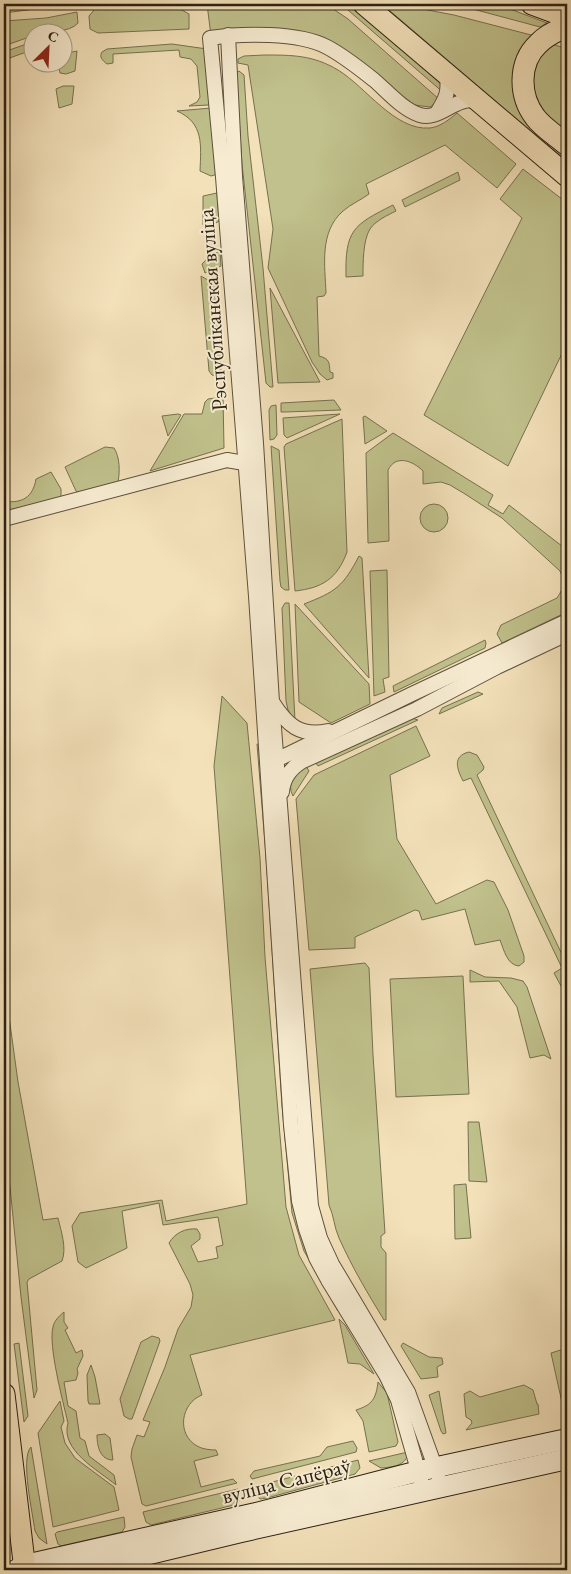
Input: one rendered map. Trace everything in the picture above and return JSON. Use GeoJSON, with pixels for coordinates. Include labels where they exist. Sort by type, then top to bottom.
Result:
{"type":"FeatureCollection","features":[{"type":"Feature","properties":{"kind":"main road"},"geometry":{"type":"LineString","coordinates":[[364,4],[567,176]]}},
{"type":"Feature","properties":{"kind":"main road"},"geometry":{"type":"LineString","coordinates":[[532,4],[567,17]]}},
{"type":"Feature","properties":{"kind":"main road"},"geometry":{"type":"LineString","coordinates":[[567,26],[537,44],[528,55],[522,80],[527,106],[537,119],[567,145]]}},
{"type":"Feature","properties":{"kind":"main road"},"geometry":{"type":"LineString","coordinates":[[4,1394],[22,1569]]}},
{"type":"Feature","properties":{"kind":"main road","name":"вуліца Сапёраў"},"geometry":{"type":"LineString","coordinates":[[83,1570],[430,1479],[567,1439]]}},
{"type":"Feature","properties":{"kind":"main road","name":"вуліца Сапёраў"},"geometry":{"type":"LineString","coordinates":[[22,1569],[256,1513],[430,1479],[567,1460]]}},
{"type":"Feature","properties":{"kind":"street","name":"Рэспубліканская вуліца"},"geometry":{"type":"LineString","coordinates":[[228,35],[229,177],[244,464],[273,765]]}},
{"type":"Feature","properties":{"kind":"street","name":"Рэспубліканская вуліца"},"geometry":{"type":"LineString","coordinates":[[229,177],[210,38],[228,35],[277,36],[308,40],[326,46],[356,66],[405,107],[420,115],[436,114]]}},
{"type":"Feature","properties":{"kind":"street"},"geometry":{"type":"LineString","coordinates":[[436,114],[447,97],[447,75]]}},
{"type":"Feature","properties":{"kind":"street"},"geometry":{"type":"LineString","coordinates":[[436,114],[468,99],[477,101]]}},
{"type":"Feature","properties":{"kind":"street"},"geometry":{"type":"LineString","coordinates":[[229,177],[256,443],[272,702],[273,765],[291,1125],[299,1201],[316,1258],[328,1280],[390,1370]]}},
{"type":"Feature","properties":{"kind":"street"},"geometry":{"type":"LineString","coordinates":[[4,519],[226,460],[244,464]]}},
{"type":"Feature","properties":{"kind":"street"},"geometry":{"type":"LineString","coordinates":[[273,765],[341,728],[567,621]]}},
{"type":"Feature","properties":{"kind":"street"},"geometry":{"type":"LineString","coordinates":[[280,813],[282,788],[285,779],[295,766],[417,709],[497,666],[567,634]]}},
{"type":"Feature","properties":{"kind":"street"},"geometry":{"type":"LineString","coordinates":[[272,702],[291,726],[306,732],[316,734],[341,728]]}},
{"type":"Feature","properties":{"kind":"street"},"geometry":{"type":"LineString","coordinates":[[273,765],[295,766]]}},
{"type":"Feature","properties":{"kind":"street"},"geometry":{"type":"LineString","coordinates":[[273,765],[280,813],[311,1206],[320,1238],[332,1264],[402,1394],[430,1479]]}},
{"type":"Feature","properties":{"kind":"green space"},"geometry":{"type":"Polygon","coordinates":[[[12,4],[42,4],[43,8],[4,13],[4,9],[12,4]]]}},
{"type":"Feature","properties":{"kind":"green space"},"geometry":{"type":"Polygon","coordinates":[[[99,4],[171,4],[189,14],[189,29],[98,33],[90,29],[89,16],[99,4]]]}},
{"type":"Feature","properties":{"kind":"green space"},"geometry":{"type":"Polygon","coordinates":[[[207,4],[326,4],[348,19],[440,100],[430,107],[415,105],[356,63],[324,46],[211,36],[207,4]]]}},
{"type":"Feature","properties":{"kind":"green space"},"geometry":{"type":"Polygon","coordinates":[[[341,4],[352,6],[441,84],[445,94],[341,4]]]}},
{"type":"Feature","properties":{"kind":"green space"},"geometry":{"type":"Polygon","coordinates":[[[382,4],[396,4],[454,15],[535,36],[516,78],[567,153],[567,162],[382,4]]]}},
{"type":"Feature","properties":{"kind":"green space"},"geometry":{"type":"Polygon","coordinates":[[[454,4],[489,4],[510,9],[547,23],[540,27],[454,4]]]}},
{"type":"Feature","properties":{"kind":"green space"},"geometry":{"type":"Polygon","coordinates":[[[77,12],[78,23],[72,27],[72,22],[22,22],[22,40],[4,46],[4,21],[46,18],[77,12]]]}},
{"type":"Feature","properties":{"kind":"green space"},"geometry":{"type":"Polygon","coordinates":[[[549,43],[567,49],[567,137],[535,103],[531,75],[535,60],[549,43]]]}},
{"type":"Feature","properties":{"kind":"green space"},"geometry":{"type":"Polygon","coordinates":[[[172,44],[207,49],[213,103],[189,106],[197,102],[200,97],[197,66],[191,59],[180,57],[179,50],[113,54],[113,63],[107,64],[101,57],[102,52],[107,49],[172,44]]]}},
{"type":"Feature","properties":{"kind":"green space"},"geometry":{"type":"Polygon","coordinates":[[[22,46],[22,54],[4,60],[4,52],[22,46]]]}},
{"type":"Feature","properties":{"kind":"green space"},"geometry":{"type":"Polygon","coordinates":[[[77,51],[75,71],[72,72],[72,52],[77,51]]]}},
{"type":"Feature","properties":{"kind":"green space"},"geometry":{"type":"Polygon","coordinates":[[[244,56],[302,57],[329,65],[349,77],[393,115],[405,123],[417,127],[430,128],[437,126],[457,113],[516,164],[497,188],[445,145],[366,184],[369,194],[349,206],[335,219],[330,229],[325,250],[326,293],[324,296],[317,297],[319,356],[327,360],[330,372],[333,373],[333,378],[327,380],[320,374],[312,362],[268,268],[273,229],[248,65],[238,63],[238,59],[244,56]]]}},
{"type":"Feature","properties":{"kind":"green space"},"geometry":{"type":"Polygon","coordinates":[[[239,71],[244,75],[248,136],[263,268],[273,387],[266,383],[242,164],[236,73],[239,71]]]}},
{"type":"Feature","properties":{"kind":"green space"},"geometry":{"type":"Polygon","coordinates":[[[63,86],[74,86],[72,104],[59,108],[56,89],[63,86]]]}},
{"type":"Feature","properties":{"kind":"green space"},"geometry":{"type":"Polygon","coordinates":[[[211,108],[218,174],[211,176],[200,171],[201,152],[196,128],[186,116],[177,111],[211,108]]]}},
{"type":"Feature","properties":{"kind":"green space"},"geometry":{"type":"Polygon","coordinates":[[[523,169],[567,203],[567,343],[508,466],[424,415],[522,218],[500,199],[523,169]]]}},
{"type":"Feature","properties":{"kind":"green space"},"geometry":{"type":"Polygon","coordinates":[[[458,172],[460,180],[405,207],[402,200],[458,172]]]}},
{"type":"Feature","properties":{"kind":"green space"},"geometry":{"type":"Polygon","coordinates":[[[217,193],[219,221],[208,228],[203,225],[203,196],[217,193]]]}},
{"type":"Feature","properties":{"kind":"green space"},"geometry":{"type":"Polygon","coordinates":[[[393,205],[396,211],[382,218],[370,229],[364,252],[363,276],[346,277],[347,249],[354,231],[369,218],[393,205]]]}},
{"type":"Feature","properties":{"kind":"green space"},"geometry":{"type":"Polygon","coordinates":[[[220,251],[221,266],[205,273],[202,264],[211,255],[220,251]]]}},
{"type":"Feature","properties":{"kind":"green space"},"geometry":{"type":"Polygon","coordinates":[[[201,276],[218,286],[221,377],[212,375],[209,371],[201,276]]]}},
{"type":"Feature","properties":{"kind":"green space"},"geometry":{"type":"Polygon","coordinates":[[[270,288],[320,382],[278,383],[270,288]]]}},
{"type":"Feature","properties":{"kind":"green space"},"geometry":{"type":"Polygon","coordinates":[[[223,397],[224,448],[150,471],[184,414],[202,414],[205,402],[208,399],[223,397]]]}},
{"type":"Feature","properties":{"kind":"green space"},"geometry":{"type":"Polygon","coordinates":[[[334,400],[341,410],[281,412],[281,403],[334,400]]]}},
{"type":"Feature","properties":{"kind":"green space"},"geometry":{"type":"Polygon","coordinates":[[[276,405],[277,435],[274,439],[270,440],[269,410],[271,406],[276,405]]]}},
{"type":"Feature","properties":{"kind":"green space"},"geometry":{"type":"Polygon","coordinates":[[[340,414],[287,438],[284,435],[283,418],[340,414]]]}},
{"type":"Feature","properties":{"kind":"green space"},"geometry":{"type":"Polygon","coordinates":[[[181,415],[168,436],[162,416],[181,415]]]}},
{"type":"Feature","properties":{"kind":"green space"},"geometry":{"type":"Polygon","coordinates":[[[365,416],[387,431],[365,444],[363,417],[365,416]]]}},
{"type":"Feature","properties":{"kind":"green space"},"geometry":{"type":"Polygon","coordinates":[[[342,419],[347,552],[338,569],[327,580],[305,590],[295,591],[284,447],[286,444],[342,419]]]}},
{"type":"Feature","properties":{"kind":"green space"},"geometry":{"type":"Polygon","coordinates":[[[393,433],[493,495],[488,505],[503,514],[509,505],[567,550],[567,612],[502,643],[497,634],[501,625],[557,598],[563,584],[560,571],[502,518],[465,494],[441,482],[423,484],[423,471],[410,462],[395,462],[388,470],[389,541],[368,543],[366,453],[393,433]]]}},
{"type":"Feature","properties":{"kind":"green space"},"geometry":{"type":"Polygon","coordinates":[[[271,446],[279,450],[289,590],[281,587],[280,581],[271,446]]]}},
{"type":"Feature","properties":{"kind":"green space"},"geometry":{"type":"Polygon","coordinates":[[[105,447],[114,448],[116,452],[119,465],[118,482],[81,494],[76,491],[65,467],[105,447]]]}},
{"type":"Feature","properties":{"kind":"green space"},"geometry":{"type":"Polygon","coordinates":[[[51,472],[61,489],[61,497],[56,500],[4,511],[4,501],[10,502],[26,498],[35,485],[36,479],[51,472]]]}},
{"type":"Feature","properties":{"kind":"green space"},"geometry":{"type":"Polygon","coordinates":[[[434,504],[444,508],[448,518],[444,528],[434,532],[424,528],[420,518],[424,508],[434,504]]]}},
{"type":"Feature","properties":{"kind":"green space"},"geometry":{"type":"Polygon","coordinates":[[[359,556],[362,558],[369,678],[304,604],[331,592],[343,582],[359,556]]]}},
{"type":"Feature","properties":{"kind":"green space"},"geometry":{"type":"Polygon","coordinates":[[[387,570],[389,677],[383,679],[385,692],[374,696],[370,571],[387,570]]]}},
{"type":"Feature","properties":{"kind":"green space"},"geometry":{"type":"Polygon","coordinates":[[[285,603],[289,603],[295,721],[288,710],[286,701],[282,608],[285,603]]]}},
{"type":"Feature","properties":{"kind":"green space"},"geometry":{"type":"Polygon","coordinates":[[[295,604],[369,684],[370,704],[331,723],[299,702],[295,604]]]}},
{"type":"Feature","properties":{"kind":"green space"},"geometry":{"type":"Polygon","coordinates":[[[485,640],[485,648],[394,692],[393,686],[485,640]]]}},
{"type":"Feature","properties":{"kind":"green space"},"geometry":{"type":"Polygon","coordinates":[[[478,692],[483,694],[439,714],[442,708],[478,692]]]}},
{"type":"Feature","properties":{"kind":"green space"},"geometry":{"type":"Polygon","coordinates":[[[222,696],[247,723],[260,858],[265,957],[286,1207],[299,1255],[335,1320],[190,1355],[202,1395],[189,1405],[184,1419],[184,1427],[190,1441],[201,1448],[216,1450],[218,1455],[194,1461],[201,1487],[233,1479],[237,1483],[146,1506],[142,1504],[131,1457],[132,1449],[137,1435],[144,1437],[150,1422],[143,1420],[165,1367],[178,1329],[191,1307],[193,1295],[190,1284],[169,1243],[174,1236],[181,1232],[188,1229],[197,1229],[200,1239],[191,1246],[198,1262],[218,1258],[216,1247],[223,1245],[218,1217],[163,1225],[159,1203],[122,1211],[127,1248],[86,1268],[78,1262],[72,1226],[80,1213],[162,1200],[166,1221],[247,1204],[214,766],[222,696]]]}},
{"type":"Feature","properties":{"kind":"green space"},"geometry":{"type":"Polygon","coordinates":[[[412,718],[418,720],[318,766],[315,762],[412,718]]]}},
{"type":"Feature","properties":{"kind":"green space"},"geometry":{"type":"Polygon","coordinates":[[[416,726],[430,756],[390,775],[397,839],[436,904],[487,880],[494,882],[508,910],[524,956],[524,962],[519,966],[509,960],[500,940],[475,945],[465,909],[422,920],[419,911],[415,910],[355,937],[355,948],[309,950],[296,799],[314,775],[416,726]]]}},
{"type":"Feature","properties":{"kind":"green space"},"geometry":{"type":"Polygon","coordinates":[[[257,744],[261,744],[295,1211],[305,1249],[340,1310],[338,1311],[304,1251],[292,1213],[282,1106],[257,744]]]}},
{"type":"Feature","properties":{"kind":"green space"},"geometry":{"type":"Polygon","coordinates":[[[469,752],[477,755],[484,767],[477,775],[567,965],[567,997],[554,973],[562,968],[471,778],[463,781],[459,772],[458,760],[469,752]]]}},
{"type":"Feature","properties":{"kind":"green space"},"geometry":{"type":"Polygon","coordinates":[[[306,766],[309,771],[293,796],[291,783],[296,775],[306,766]]]}},
{"type":"Feature","properties":{"kind":"green space"},"geometry":{"type":"Polygon","coordinates":[[[365,963],[369,968],[385,1233],[381,1236],[381,1247],[386,1253],[386,1320],[384,1320],[349,1259],[337,1234],[329,1205],[310,969],[365,963]]]}},
{"type":"Feature","properties":{"kind":"green space"},"geometry":{"type":"Polygon","coordinates":[[[470,970],[485,977],[511,978],[523,981],[527,987],[551,1059],[544,1055],[530,1058],[517,1007],[499,981],[470,982],[470,970]]]}},
{"type":"Feature","properties":{"kind":"green space"},"geometry":{"type":"Polygon","coordinates":[[[463,976],[469,1094],[396,1097],[390,979],[463,976]]]}},
{"type":"Feature","properties":{"kind":"green space"},"geometry":{"type":"Polygon","coordinates":[[[4,980],[18,1082],[43,1220],[58,1218],[64,1245],[62,1261],[29,1279],[27,1282],[37,1390],[34,1398],[4,1147],[4,980]]]}},
{"type":"Feature","properties":{"kind":"green space"},"geometry":{"type":"Polygon","coordinates":[[[468,1122],[479,1122],[487,1182],[469,1181],[468,1122]]]}},
{"type":"Feature","properties":{"kind":"green space"},"geometry":{"type":"Polygon","coordinates":[[[466,1184],[471,1238],[455,1239],[454,1185],[466,1184]]]}},
{"type":"Feature","properties":{"kind":"green space"},"geometry":{"type":"Polygon","coordinates":[[[64,1312],[64,1322],[68,1328],[65,1330],[76,1353],[82,1350],[83,1356],[77,1369],[76,1380],[64,1382],[68,1406],[76,1411],[80,1438],[85,1441],[89,1456],[114,1475],[116,1485],[75,1451],[67,1433],[68,1423],[54,1360],[52,1335],[54,1323],[64,1312]]]}},
{"type":"Feature","properties":{"kind":"green space"},"geometry":{"type":"Polygon","coordinates":[[[339,1319],[345,1325],[374,1374],[360,1364],[348,1363],[339,1319]]]}},
{"type":"Feature","properties":{"kind":"green space"},"geometry":{"type":"Polygon","coordinates":[[[152,1336],[159,1338],[160,1341],[132,1419],[129,1419],[124,1416],[120,1399],[141,1342],[152,1336]]]}},
{"type":"Feature","properties":{"kind":"green space"},"geometry":{"type":"Polygon","coordinates":[[[19,1343],[28,1416],[24,1422],[14,1344],[19,1343]]]}},
{"type":"Feature","properties":{"kind":"green space"},"geometry":{"type":"Polygon","coordinates":[[[403,1343],[429,1357],[442,1358],[443,1364],[437,1367],[438,1377],[421,1379],[401,1346],[403,1343]]]}},
{"type":"Feature","properties":{"kind":"green space"},"geometry":{"type":"Polygon","coordinates":[[[567,1348],[567,1406],[563,1407],[551,1353],[567,1348]]]}},
{"type":"Feature","properties":{"kind":"green space"},"geometry":{"type":"Polygon","coordinates":[[[91,1365],[100,1404],[89,1404],[88,1401],[87,1375],[91,1365]]]}},
{"type":"Feature","properties":{"kind":"green space"},"geometry":{"type":"Polygon","coordinates":[[[378,1382],[387,1393],[398,1442],[396,1446],[369,1452],[363,1421],[356,1410],[366,1406],[372,1400],[376,1393],[378,1382]]]}},
{"type":"Feature","properties":{"kind":"green space"},"geometry":{"type":"Polygon","coordinates":[[[524,1385],[533,1390],[539,1414],[466,1430],[472,1423],[466,1417],[464,1394],[470,1391],[480,1397],[524,1385]]]}},
{"type":"Feature","properties":{"kind":"green space"},"geometry":{"type":"Polygon","coordinates":[[[439,1391],[446,1433],[443,1434],[429,1395],[439,1391]]]}},
{"type":"Feature","properties":{"kind":"green space"},"geometry":{"type":"Polygon","coordinates":[[[60,1401],[64,1421],[61,1427],[65,1443],[75,1458],[114,1487],[119,1510],[53,1527],[38,1433],[60,1401]]]}},
{"type":"Feature","properties":{"kind":"green space"},"geometry":{"type":"Polygon","coordinates":[[[105,1434],[110,1438],[113,1460],[105,1458],[100,1452],[97,1435],[105,1434]]]}},
{"type":"Feature","properties":{"kind":"green space"},"geometry":{"type":"Polygon","coordinates":[[[353,1441],[357,1448],[356,1452],[252,1479],[250,1476],[254,1471],[320,1456],[327,1447],[353,1441]]]}},
{"type":"Feature","properties":{"kind":"green space"},"geometry":{"type":"Polygon","coordinates":[[[31,1447],[47,1544],[39,1538],[35,1531],[27,1474],[28,1453],[31,1447]]]}},
{"type":"Feature","properties":{"kind":"green space"},"geometry":{"type":"Polygon","coordinates":[[[408,1452],[407,1457],[402,1463],[394,1466],[381,1468],[369,1461],[408,1452]]]}},
{"type":"Feature","properties":{"kind":"green space"},"geometry":{"type":"Polygon","coordinates":[[[358,1460],[360,1468],[355,1474],[267,1498],[260,1499],[254,1491],[253,1487],[358,1460]]]}},
{"type":"Feature","properties":{"kind":"green space"},"geometry":{"type":"Polygon","coordinates":[[[238,1489],[239,1502],[234,1505],[151,1525],[146,1522],[143,1512],[238,1489]]]}},
{"type":"Feature","properties":{"kind":"green space"},"geometry":{"type":"Polygon","coordinates":[[[124,1517],[125,1527],[122,1532],[61,1546],[58,1544],[55,1534],[57,1532],[124,1517]]]}}]}
